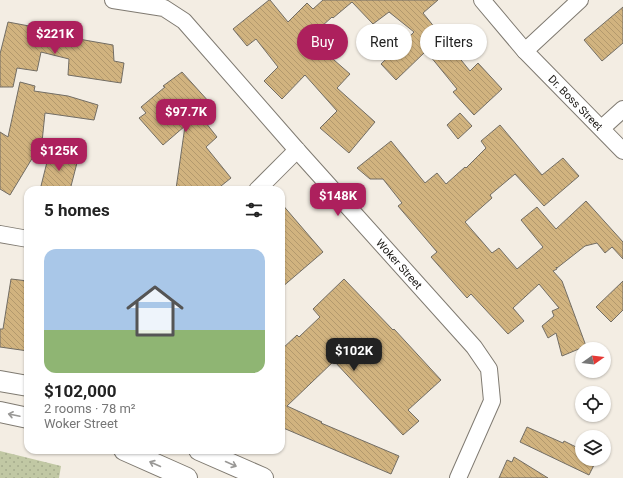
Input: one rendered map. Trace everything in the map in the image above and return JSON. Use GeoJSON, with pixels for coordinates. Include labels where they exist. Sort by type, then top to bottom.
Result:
{"type":"FeatureCollection","features":[{"type":"Feature","properties":{"kind":"street","name":"Woker Street"},"geometry":{"type":"LineString","coordinates":[[113,0],[164,8],[184,22],[474,347],[489,370],[492,401],[458,478]]}},
{"type":"Feature","properties":{"kind":"street","name":"Dr. Boss Street"},"geometry":{"type":"LineString","coordinates":[[482,0],[525,51],[623,151]]}},
{"type":"Feature","properties":{"kind":"street"},"geometry":{"type":"LineString","coordinates":[[525,51],[580,0]]}},
{"type":"Feature","properties":{"kind":"street"},"geometry":{"type":"LineString","coordinates":[[602,128],[623,110]]}},
{"type":"Feature","properties":{"kind":"street"},"geometry":{"type":"LineString","coordinates":[[261,186],[297,150]]}},
{"type":"Feature","properties":{"kind":"street"},"geometry":{"type":"LineString","coordinates":[[0,234],[24,238]]}},
{"type":"Feature","properties":{"kind":"street"},"geometry":{"type":"LineString","coordinates":[[0,381],[24,385]]}},
{"type":"Feature","properties":{"kind":"street"},"geometry":{"type":"LineString","coordinates":[[0,412],[24,417]]}},
{"type":"Feature","properties":{"kind":"street"},"geometry":{"type":"LineString","coordinates":[[133,454],[187,478]]}},
{"type":"Feature","properties":{"kind":"street"},"geometry":{"type":"LineString","coordinates":[[209,454],[263,478]]}},
{"type":"Feature","properties":{"kind":"green space"},"geometry":{"type":"Polygon","coordinates":[[[0,451],[61,466],[59,478],[0,478],[0,451]]]}},
{"type":"Feature","properties":{"kind":"building"},"geometry":{"type":"Polygon","coordinates":[[[269,0],[288,22],[307,3],[313,9],[323,0],[438,0],[423,13],[432,24],[420,24],[420,57],[396,80],[381,64],[385,60],[412,60],[412,34],[414,32],[412,30],[412,24],[404,24],[389,12],[373,24],[352,2],[324,24],[297,24],[297,60],[334,60],[350,74],[337,88],[375,122],[349,153],[320,128],[337,111],[305,75],[282,99],[264,81],[278,67],[256,39],[247,46],[233,29],[269,0]]]}},
{"type":"Feature","properties":{"kind":"building"},"geometry":{"type":"Polygon","coordinates":[[[623,7],[623,43],[602,61],[584,40],[623,7]]]}},
{"type":"Feature","properties":{"kind":"building"},"geometry":{"type":"Polygon","coordinates":[[[8,22],[45,29],[44,33],[113,45],[114,61],[124,63],[121,83],[68,75],[69,59],[41,52],[37,71],[17,68],[13,87],[0,87],[0,54],[8,22]]]}},
{"type":"Feature","properties":{"kind":"building"},"geometry":{"type":"Polygon","coordinates":[[[433,60],[461,60],[470,71],[478,63],[502,89],[474,115],[453,92],[457,89],[433,60]]]}},
{"type":"Feature","properties":{"kind":"building"},"geometry":{"type":"Polygon","coordinates":[[[182,72],[210,103],[198,113],[217,137],[206,147],[231,178],[221,186],[176,186],[185,126],[163,145],[139,118],[146,113],[141,107],[165,87],[163,86],[182,72]]]}},
{"type":"Feature","properties":{"kind":"building"},"geometry":{"type":"Polygon","coordinates":[[[20,82],[35,86],[34,91],[68,96],[98,105],[94,120],[45,113],[42,142],[10,195],[0,189],[0,132],[8,137],[20,82]]]}},
{"type":"Feature","properties":{"kind":"building"},"geometry":{"type":"Polygon","coordinates":[[[460,113],[472,126],[458,139],[447,125],[460,113]]]}},
{"type":"Feature","properties":{"kind":"building"},"geometry":{"type":"Polygon","coordinates":[[[500,125],[542,175],[563,158],[579,176],[544,206],[515,174],[490,195],[492,198],[465,222],[492,253],[499,248],[517,269],[543,247],[521,220],[537,207],[556,229],[586,201],[623,242],[623,259],[612,247],[605,253],[597,243],[585,246],[557,268],[556,267],[557,269],[553,271],[562,281],[585,342],[575,342],[575,351],[562,356],[556,333],[548,338],[542,326],[554,316],[552,311],[559,308],[539,284],[513,308],[524,321],[508,334],[471,294],[467,298],[431,257],[437,252],[398,206],[402,203],[383,179],[370,179],[357,168],[391,141],[425,183],[437,173],[446,184],[465,167],[466,168],[486,148],[481,141],[500,125]]]}},
{"type":"Feature","properties":{"kind":"building"},"geometry":{"type":"Polygon","coordinates":[[[50,150],[78,159],[71,186],[41,186],[50,150]]]}},
{"type":"Feature","properties":{"kind":"building"},"geometry":{"type":"Polygon","coordinates":[[[285,208],[323,252],[285,285],[285,208]]]}},
{"type":"Feature","properties":{"kind":"building"},"geometry":{"type":"Polygon","coordinates":[[[11,279],[24,281],[24,350],[0,347],[0,329],[3,329],[11,279]]]}},
{"type":"Feature","properties":{"kind":"building"},"geometry":{"type":"Polygon","coordinates":[[[344,279],[393,330],[394,329],[441,380],[408,410],[419,421],[403,435],[334,361],[287,406],[322,422],[321,423],[399,456],[391,474],[285,429],[285,346],[297,335],[299,337],[320,317],[313,309],[344,279]]]}},
{"type":"Feature","properties":{"kind":"building"},"geometry":{"type":"Polygon","coordinates":[[[623,281],[623,310],[611,322],[596,307],[623,281]]]}},
{"type":"Feature","properties":{"kind":"building"},"geometry":{"type":"Polygon","coordinates":[[[527,427],[563,443],[564,441],[575,446],[575,466],[594,466],[589,475],[520,442],[527,427]]]}},
{"type":"Feature","properties":{"kind":"building"},"geometry":{"type":"Polygon","coordinates":[[[514,457],[548,478],[499,478],[507,460],[512,462],[514,457]]]}}]}
